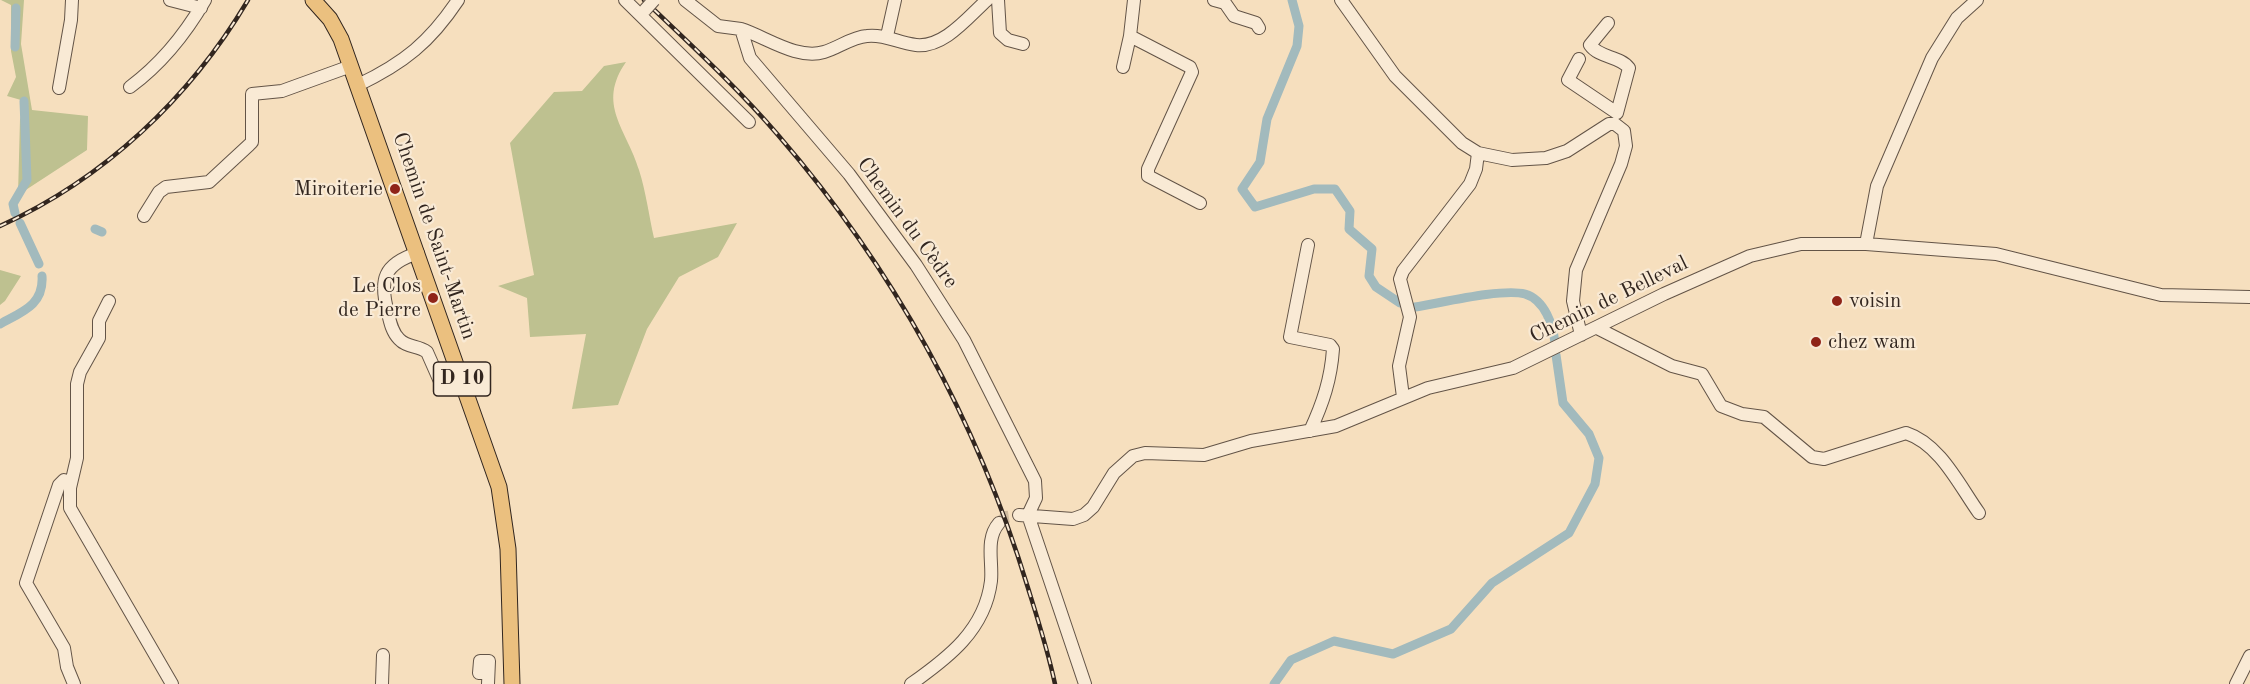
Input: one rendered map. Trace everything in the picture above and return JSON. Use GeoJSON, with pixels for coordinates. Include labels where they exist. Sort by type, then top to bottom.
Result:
{"type":"FeatureCollection","features":[{"type":"Feature","properties":{"kind":"main road","name":"D 10"},"geometry":{"type":"LineString","coordinates":[[314,0],[336,28],[358,85]]}},
{"type":"Feature","properties":{"kind":"main road","name":"Chemin de Saint-Martin"},"geometry":{"type":"LineString","coordinates":[[358,85],[499,487],[508,549],[512,684]]}},
{"type":"Feature","properties":{"kind":"street"},"geometry":{"type":"LineString","coordinates":[[59,88],[71,20],[72,0]]}},
{"type":"Feature","properties":{"kind":"street"},"geometry":{"type":"LineString","coordinates":[[170,0],[203,4]]}},
{"type":"Feature","properties":{"kind":"street"},"geometry":{"type":"LineString","coordinates":[[358,85],[389,70],[417,50],[441,27],[458,0]]}},
{"type":"Feature","properties":{"kind":"street"},"geometry":{"type":"LineString","coordinates":[[625,0],[643,12],[749,122]]}},
{"type":"Feature","properties":{"kind":"street"},"geometry":{"type":"LineString","coordinates":[[643,12],[654,0]]}},
{"type":"Feature","properties":{"kind":"street"},"geometry":{"type":"LineString","coordinates":[[685,0],[718,26],[741,29],[798,52],[813,53],[822,52],[864,36],[887,36],[915,45],[929,44],[945,37],[987,0]]}},
{"type":"Feature","properties":{"kind":"street"},"geometry":{"type":"LineString","coordinates":[[887,36],[895,0]]}},
{"type":"Feature","properties":{"kind":"street"},"geometry":{"type":"LineString","coordinates":[[998,0],[1000,33],[1008,40],[1023,44]]}},
{"type":"Feature","properties":{"kind":"street"},"geometry":{"type":"LineString","coordinates":[[1123,67],[1130,36],[1134,0]]}},
{"type":"Feature","properties":{"kind":"street"},"geometry":{"type":"LineString","coordinates":[[1214,0],[1225,3],[1234,16],[1256,23],[1259,28]]}},
{"type":"Feature","properties":{"kind":"street"},"geometry":{"type":"LineString","coordinates":[[1341,0],[1395,76],[1462,143],[1478,153],[1512,160],[1546,158],[1567,151],[1609,124],[1615,124],[1624,131],[1626,146],[1621,164],[1576,270],[1573,301],[1581,335]]}},
{"type":"Feature","properties":{"kind":"street"},"geometry":{"type":"LineString","coordinates":[[1866,244],[1877,186],[1932,58],[1957,18],[1977,0]]}},
{"type":"Feature","properties":{"kind":"street"},"geometry":{"type":"LineString","coordinates":[[129,87],[162,58],[203,4]]}},
{"type":"Feature","properties":{"kind":"street"},"geometry":{"type":"LineString","coordinates":[[1579,59],[1568,80],[1617,113],[1629,66],[1594,51],[1590,45],[1608,23]]}},
{"type":"Feature","properties":{"kind":"street","name":"Chemin du Cèdre"},"geometry":{"type":"LineString","coordinates":[[741,29],[750,58],[849,174],[916,265],[964,340],[1035,481],[1036,498],[1024,515]]}},
{"type":"Feature","properties":{"kind":"street"},"geometry":{"type":"LineString","coordinates":[[1130,36],[1192,69],[1147,172],[1152,180],[1200,202]]}},
{"type":"Feature","properties":{"kind":"street"},"geometry":{"type":"LineString","coordinates":[[144,216],[159,192],[165,187],[208,182],[249,146],[252,142],[252,94],[282,91],[351,66]]}},
{"type":"Feature","properties":{"kind":"street"},"geometry":{"type":"LineString","coordinates":[[1403,397],[1399,366],[1410,317],[1400,279],[1403,271],[1470,184],[1476,169],[1478,153]]}},
{"type":"Feature","properties":{"kind":"street","name":"Chemin de Belleval"},"geometry":{"type":"LineString","coordinates":[[1024,515],[1073,519],[1084,515],[1093,507],[1114,473],[1133,456],[1145,453],[1204,455],[1251,441],[1352,421],[1403,397],[1443,383],[1513,368],[1750,256],[1801,244],[1866,244],[1996,254],[2161,296],[2250,297]]}},
{"type":"Feature","properties":{"kind":"street"},"geometry":{"type":"LineString","coordinates":[[1308,245],[1290,337],[1330,345],[1333,349],[1331,373],[1323,404],[1310,430]]}},
{"type":"Feature","properties":{"kind":"street"},"geometry":{"type":"LineString","coordinates":[[418,253],[396,262],[387,274],[382,291],[394,332],[406,345],[427,352],[442,386]]}},
{"type":"Feature","properties":{"kind":"street"},"geometry":{"type":"LineString","coordinates":[[109,302],[99,321],[99,339],[80,372],[77,384],[77,458],[69,501],[74,516],[172,684]]}},
{"type":"Feature","properties":{"kind":"street"},"geometry":{"type":"LineString","coordinates":[[1597,328],[1672,366],[1702,374],[1721,406],[1742,414],[1764,417],[1812,457],[1824,459],[1906,433],[1919,437],[1942,460],[1979,513]]}},
{"type":"Feature","properties":{"kind":"street"},"geometry":{"type":"LineString","coordinates":[[71,483],[64,480],[59,485],[27,575],[26,584],[64,648],[74,684]]}},
{"type":"Feature","properties":{"kind":"street"},"geometry":{"type":"LineString","coordinates":[[1024,515],[1085,684]]}},
{"type":"Feature","properties":{"kind":"street"},"geometry":{"type":"LineString","coordinates":[[911,684],[952,653],[978,621],[989,594],[991,539],[999,523]]}},
{"type":"Feature","properties":{"kind":"street"},"geometry":{"type":"LineString","coordinates":[[382,684],[383,655]]}},
{"type":"Feature","properties":{"kind":"street"},"geometry":{"type":"LineString","coordinates":[[2236,684],[2250,656]]}},
{"type":"Feature","properties":{"kind":"green space"},"geometry":{"type":"Polygon","coordinates":[[[1,0],[24,0],[21,44],[32,110],[88,116],[87,150],[18,195],[20,119],[28,102],[7,96],[16,77],[11,51],[11,5],[1,0]]]}},
{"type":"Feature","properties":{"kind":"green space"},"geometry":{"type":"Polygon","coordinates":[[[626,62],[617,77],[614,104],[639,170],[654,238],[737,223],[718,257],[679,277],[647,329],[618,405],[572,409],[586,334],[530,337],[527,298],[498,286],[534,275],[510,143],[554,92],[582,91],[604,66],[626,62]]]}},
{"type":"Feature","properties":{"kind":"green space"},"geometry":{"type":"Polygon","coordinates":[[[0,270],[21,276],[0,305],[0,270]]]}},
{"type":"Feature","properties":{"kind":"waterway"},"geometry":{"type":"LineString","coordinates":[[1292,0],[1299,26],[1297,46],[1267,119],[1260,162],[1242,189],[1255,207],[1314,189],[1335,189],[1350,211],[1349,229],[1372,249],[1369,276],[1376,287],[1400,303]]}},
{"type":"Feature","properties":{"kind":"waterway"},"geometry":{"type":"LineString","coordinates":[[15,47],[16,8]]}},
{"type":"Feature","properties":{"kind":"waterway"},"geometry":{"type":"LineString","coordinates":[[15,213],[13,204],[27,180],[24,101]]}},
{"type":"Feature","properties":{"kind":"waterway"},"geometry":{"type":"LineString","coordinates":[[20,223],[39,264]]}},
{"type":"Feature","properties":{"kind":"waterway"},"geometry":{"type":"LineString","coordinates":[[95,229],[102,232]]}},
{"type":"Feature","properties":{"kind":"waterway"},"geometry":{"type":"LineString","coordinates":[[0,324],[35,301],[42,286],[42,276]]}},
{"type":"Feature","properties":{"kind":"waterway"},"geometry":{"type":"LineString","coordinates":[[1415,307],[1487,294],[1525,294],[1543,307],[1550,321],[1555,343]]}},
{"type":"Feature","properties":{"kind":"waterway"},"geometry":{"type":"LineString","coordinates":[[1274,684],[1291,660],[1334,641],[1393,654],[1451,629],[1492,583],[1569,533],[1595,484],[1599,458],[1589,434],[1563,403],[1556,355]]}},
{"type":"Feature","properties":{"kind":"tunnel"},"geometry":{"type":"LineString","coordinates":[[999,523],[1006,517],[1019,515]]}},
{"type":"Feature","properties":{"kind":"railway"},"geometry":{"type":"LineString","coordinates":[[0,226],[74,185],[109,160],[141,132],[199,70],[225,36],[248,0]]}},
{"type":"Feature","properties":{"kind":"railway"},"geometry":{"type":"LineString","coordinates":[[644,0],[730,83],[778,135],[820,186],[894,292],[927,348],[984,465],[1028,588],[1055,684]]}},
{"type":"Feature","properties":{"kind":"place","name":"Miroiterie"},"geometry":{"type":"Point","coordinates":[395,189]}},
{"type":"Feature","properties":{"kind":"place","name":"Le Clos de Pierre"},"geometry":{"type":"Point","coordinates":[433,298]}},
{"type":"Feature","properties":{"kind":"place","name":"voisin"},"geometry":{"type":"Point","coordinates":[1837,301]}},
{"type":"Feature","properties":{"kind":"place","name":"chez wam"},"geometry":{"type":"Point","coordinates":[1816,342]}}]}
